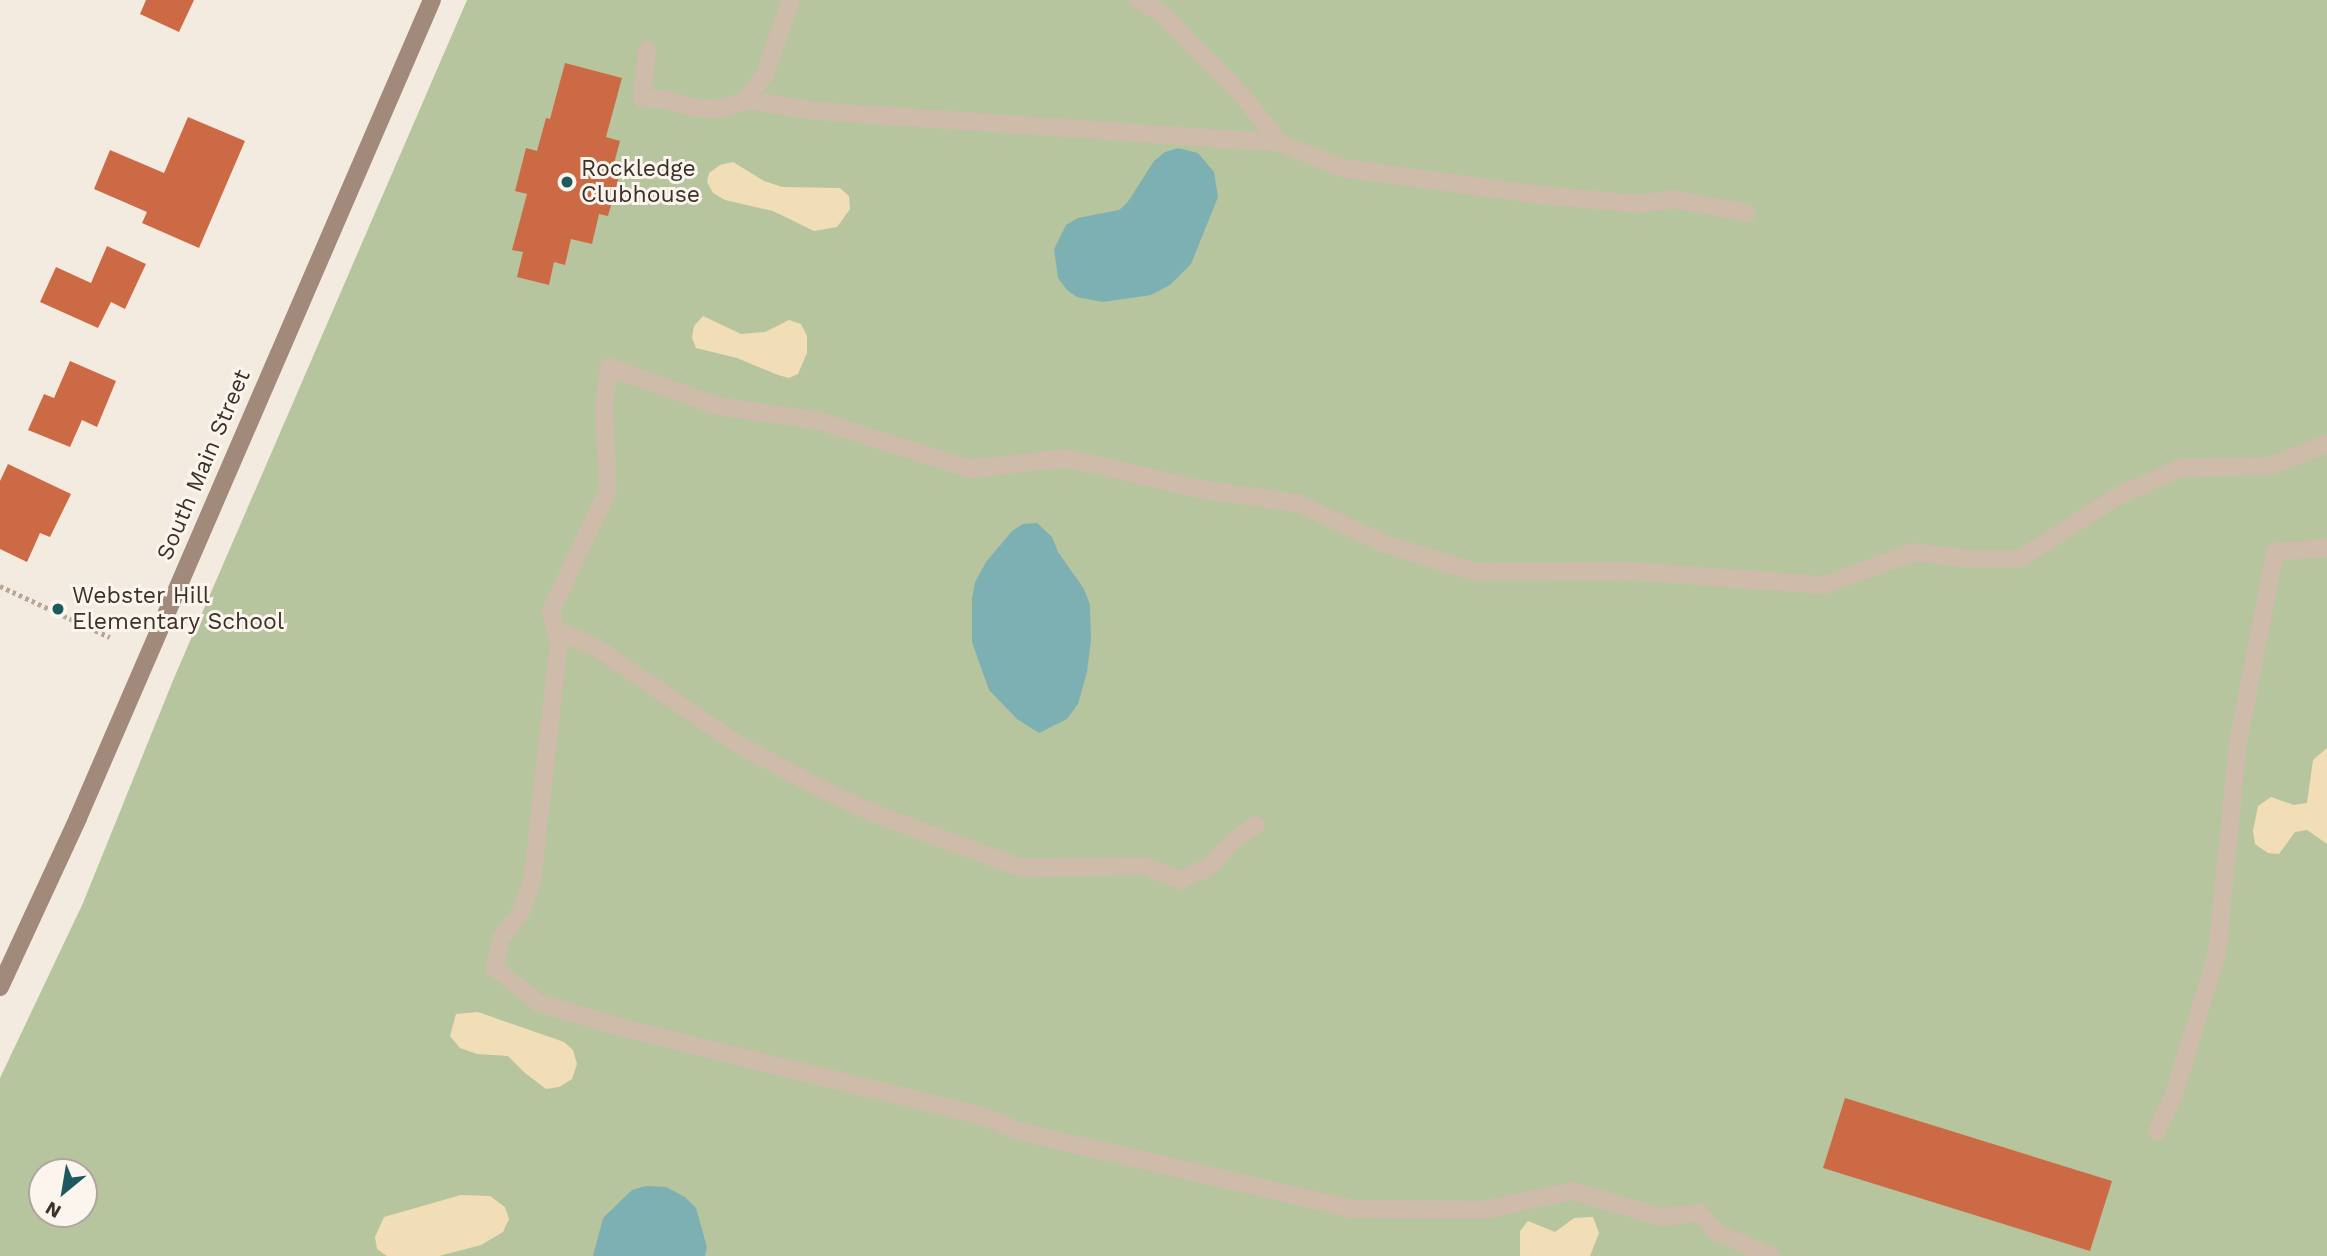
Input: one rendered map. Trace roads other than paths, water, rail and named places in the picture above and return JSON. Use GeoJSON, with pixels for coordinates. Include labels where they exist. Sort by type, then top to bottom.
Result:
{"type":"FeatureCollection","features":[{"type":"Feature","properties":{"kind":"main road","name":"South Main Street"},"geometry":{"type":"LineString","coordinates":[[0,987],[78,818],[432,0]]}},
{"type":"Feature","properties":{"kind":"lane"},"geometry":{"type":"LineString","coordinates":[[746,100],[765,74],[791,0]]}},
{"type":"Feature","properties":{"kind":"lane"},"geometry":{"type":"LineString","coordinates":[[1139,0],[1159,11],[1234,86],[1280,143]]}},
{"type":"Feature","properties":{"kind":"lane"},"geometry":{"type":"LineString","coordinates":[[647,50],[642,98],[722,109],[746,100],[815,111],[1280,143],[1342,168],[1531,194],[1639,204],[1673,199],[1747,214]]}},
{"type":"Feature","properties":{"kind":"lane"},"geometry":{"type":"LineString","coordinates":[[1771,1256],[1716,1232],[1700,1213],[1661,1217],[1572,1191],[1483,1210],[1353,1209],[1021,1132],[982,1115],[627,1029],[539,1003],[495,968],[501,938],[521,911],[532,882],[559,643],[551,611],[608,490],[604,408],[609,367],[718,406],[819,421],[970,469],[1066,458],[1205,490],[1298,503],[1385,544],[1475,572],[1628,571],[1824,585],[1914,552],[1967,559],[2020,559],[2116,497],[2180,468],[2270,466],[2327,444]]}},
{"type":"Feature","properties":{"kind":"lane"},"geometry":{"type":"LineString","coordinates":[[2157,1131],[2174,1094],[2217,953],[2238,743],[2275,552],[2327,548]]}},
{"type":"Feature","properties":{"kind":"lane"},"geometry":{"type":"LineString","coordinates":[[556,630],[597,648],[739,746],[824,790],[873,813],[1021,868],[1144,866],[1181,880],[1209,867],[1233,841],[1256,825]]}},
{"type":"Feature","properties":{"kind":"water"},"geometry":{"type":"Polygon","coordinates":[[[1178,148],[1198,153],[1214,172],[1218,197],[1191,264],[1170,285],[1151,295],[1103,302],[1077,297],[1067,290],[1058,278],[1054,249],[1066,225],[1078,218],[1119,210],[1127,203],[1154,161],[1165,152],[1178,148]]]}},
{"type":"Feature","properties":{"kind":"water"},"geometry":{"type":"Polygon","coordinates":[[[1037,523],[1052,537],[1058,552],[1084,589],[1090,605],[1091,639],[1087,672],[1078,704],[1067,719],[1039,733],[1017,719],[989,690],[972,642],[972,599],[975,582],[986,562],[1012,531],[1023,524],[1037,523]]]}},
{"type":"Feature","properties":{"kind":"water"},"geometry":{"type":"Polygon","coordinates":[[[646,1186],[666,1187],[685,1197],[696,1208],[707,1247],[705,1256],[593,1256],[603,1218],[632,1190],[646,1186]]]}},
{"type":"Feature","properties":{"kind":"place","name":"Rockledge Clubhouse"},"geometry":{"type":"Point","coordinates":[567,182]}},
{"type":"Feature","properties":{"kind":"place","name":"Webster Hill Elementary School"},"geometry":{"type":"Point","coordinates":[58,609]}}]}
